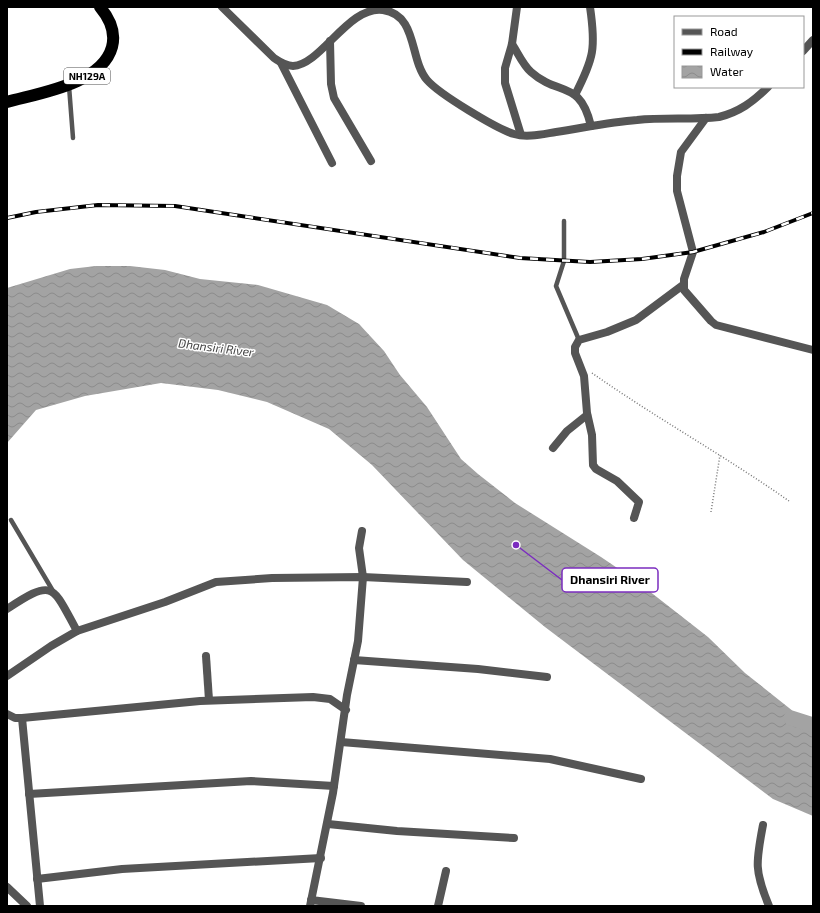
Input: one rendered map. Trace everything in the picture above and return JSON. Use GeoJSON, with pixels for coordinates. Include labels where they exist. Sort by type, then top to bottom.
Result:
{"type":"FeatureCollection","features":[{"type":"Feature","properties":{"kind":"highway","name":"NH129A"},"geometry":{"type":"LineString","coordinates":[[7,102],[68,84],[98,69],[110,54],[114,33],[111,23],[100,7]]}},
{"type":"Feature","properties":{"kind":"street"},"geometry":{"type":"LineString","coordinates":[[222,7],[248,34],[281,62],[332,163]]}},
{"type":"Feature","properties":{"kind":"street"},"geometry":{"type":"LineString","coordinates":[[517,7],[512,44],[505,68],[505,83],[521,135]]}},
{"type":"Feature","properties":{"kind":"street"},"geometry":{"type":"LineString","coordinates":[[575,95],[588,70],[593,52],[590,7]]}},
{"type":"Feature","properties":{"kind":"street"},"geometry":{"type":"LineString","coordinates":[[281,62],[294,66],[301,64],[352,21],[368,11],[383,10],[394,13],[404,21],[422,71],[426,79],[436,89],[501,128],[521,135],[642,119],[706,118],[732,114],[753,101],[767,88]]}},
{"type":"Feature","properties":{"kind":"street"},"geometry":{"type":"LineString","coordinates":[[804,50],[813,40]]}},
{"type":"Feature","properties":{"kind":"street"},"geometry":{"type":"LineString","coordinates":[[330,41],[331,84],[334,98],[371,161]]}},
{"type":"Feature","properties":{"kind":"street"},"geometry":{"type":"LineString","coordinates":[[512,44],[530,72],[579,98],[587,110],[591,126]]}},
{"type":"Feature","properties":{"kind":"street"},"geometry":{"type":"LineString","coordinates":[[706,118],[684,148],[677,176],[677,191],[693,252],[683,285],[686,295],[716,325],[813,350]]}},
{"type":"Feature","properties":{"kind":"street"},"geometry":{"type":"LineString","coordinates":[[634,518],[639,502],[617,481],[596,469],[593,464],[592,435],[587,414],[581,365],[575,353],[576,343],[579,340],[607,332],[636,320],[683,285]]}},
{"type":"Feature","properties":{"kind":"street"},"geometry":{"type":"LineString","coordinates":[[553,448],[567,431],[587,414]]}},
{"type":"Feature","properties":{"kind":"street"},"geometry":{"type":"LineString","coordinates":[[362,531],[359,548],[363,577],[361,618],[328,824],[311,903],[362,906]]}},
{"type":"Feature","properties":{"kind":"street"},"geometry":{"type":"LineString","coordinates":[[7,676],[51,646],[77,631],[166,602],[216,582],[272,578],[363,577],[467,582]]}},
{"type":"Feature","properties":{"kind":"street"},"geometry":{"type":"LineString","coordinates":[[7,609],[39,590],[48,590],[54,592],[60,599],[77,631]]}},
{"type":"Feature","properties":{"kind":"street"},"geometry":{"type":"LineString","coordinates":[[206,656],[209,700]]}},
{"type":"Feature","properties":{"kind":"street"},"geometry":{"type":"LineString","coordinates":[[354,660],[478,668],[547,676]]}},
{"type":"Feature","properties":{"kind":"street"},"geometry":{"type":"LineString","coordinates":[[7,714],[15,718],[22,718],[209,700],[323,698],[337,703],[346,710]]}},
{"type":"Feature","properties":{"kind":"street"},"geometry":{"type":"LineString","coordinates":[[22,718],[40,906]]}},
{"type":"Feature","properties":{"kind":"street"},"geometry":{"type":"LineString","coordinates":[[341,742],[550,760],[641,779]]}},
{"type":"Feature","properties":{"kind":"street"},"geometry":{"type":"LineString","coordinates":[[29,794],[222,782],[272,782],[334,786]]}},
{"type":"Feature","properties":{"kind":"street"},"geometry":{"type":"LineString","coordinates":[[328,824],[397,831],[514,838]]}},
{"type":"Feature","properties":{"kind":"street"},"geometry":{"type":"LineString","coordinates":[[763,825],[757,859],[757,870],[769,906]]}},
{"type":"Feature","properties":{"kind":"street"},"geometry":{"type":"LineString","coordinates":[[37,879],[122,870],[321,858]]}},
{"type":"Feature","properties":{"kind":"street"},"geometry":{"type":"LineString","coordinates":[[438,906],[446,871]]}},
{"type":"Feature","properties":{"kind":"street"},"geometry":{"type":"LineString","coordinates":[[7,887],[27,906]]}},
{"type":"Feature","properties":{"kind":"lane"},"geometry":{"type":"LineString","coordinates":[[68,84],[73,138]]}},
{"type":"Feature","properties":{"kind":"lane"},"geometry":{"type":"LineString","coordinates":[[564,221],[564,261],[556,286],[579,340]]}},
{"type":"Feature","properties":{"kind":"lane"},"geometry":{"type":"LineString","coordinates":[[11,520],[54,592]]}},
{"type":"Feature","properties":{"kind":"path"},"geometry":{"type":"LineString","coordinates":[[581,365],[627,398],[789,501]]}},
{"type":"Feature","properties":{"kind":"path"},"geometry":{"type":"LineString","coordinates":[[711,512],[720,456]]}},
{"type":"Feature","properties":{"kind":"water","name":"Dhansiri River"},"geometry":{"type":"Polygon","coordinates":[[[96,266],[130,266],[165,270],[200,279],[258,285],[327,305],[359,324],[384,351],[400,375],[427,407],[461,459],[515,503],[635,580],[708,637],[745,673],[813,727],[813,816],[773,799],[545,627],[463,560],[372,465],[329,429],[267,402],[218,390],[161,383],[85,396],[36,410],[7,443],[7,288],[70,269],[96,266]]]}},
{"type":"Feature","properties":{"kind":"waterway","name":"Dhansiri River"},"geometry":{"type":"LineString","coordinates":[[791,718],[813,725]]}},
{"type":"Feature","properties":{"kind":"railway"},"geometry":{"type":"LineString","coordinates":[[7,218],[36,212],[98,205],[175,206],[520,258],[590,262],[642,259],[693,252],[764,232],[813,213]]}},
{"type":"Feature","properties":{"kind":"place","name":"Dhansiri River"},"geometry":{"type":"Point","coordinates":[516,545]}}]}
